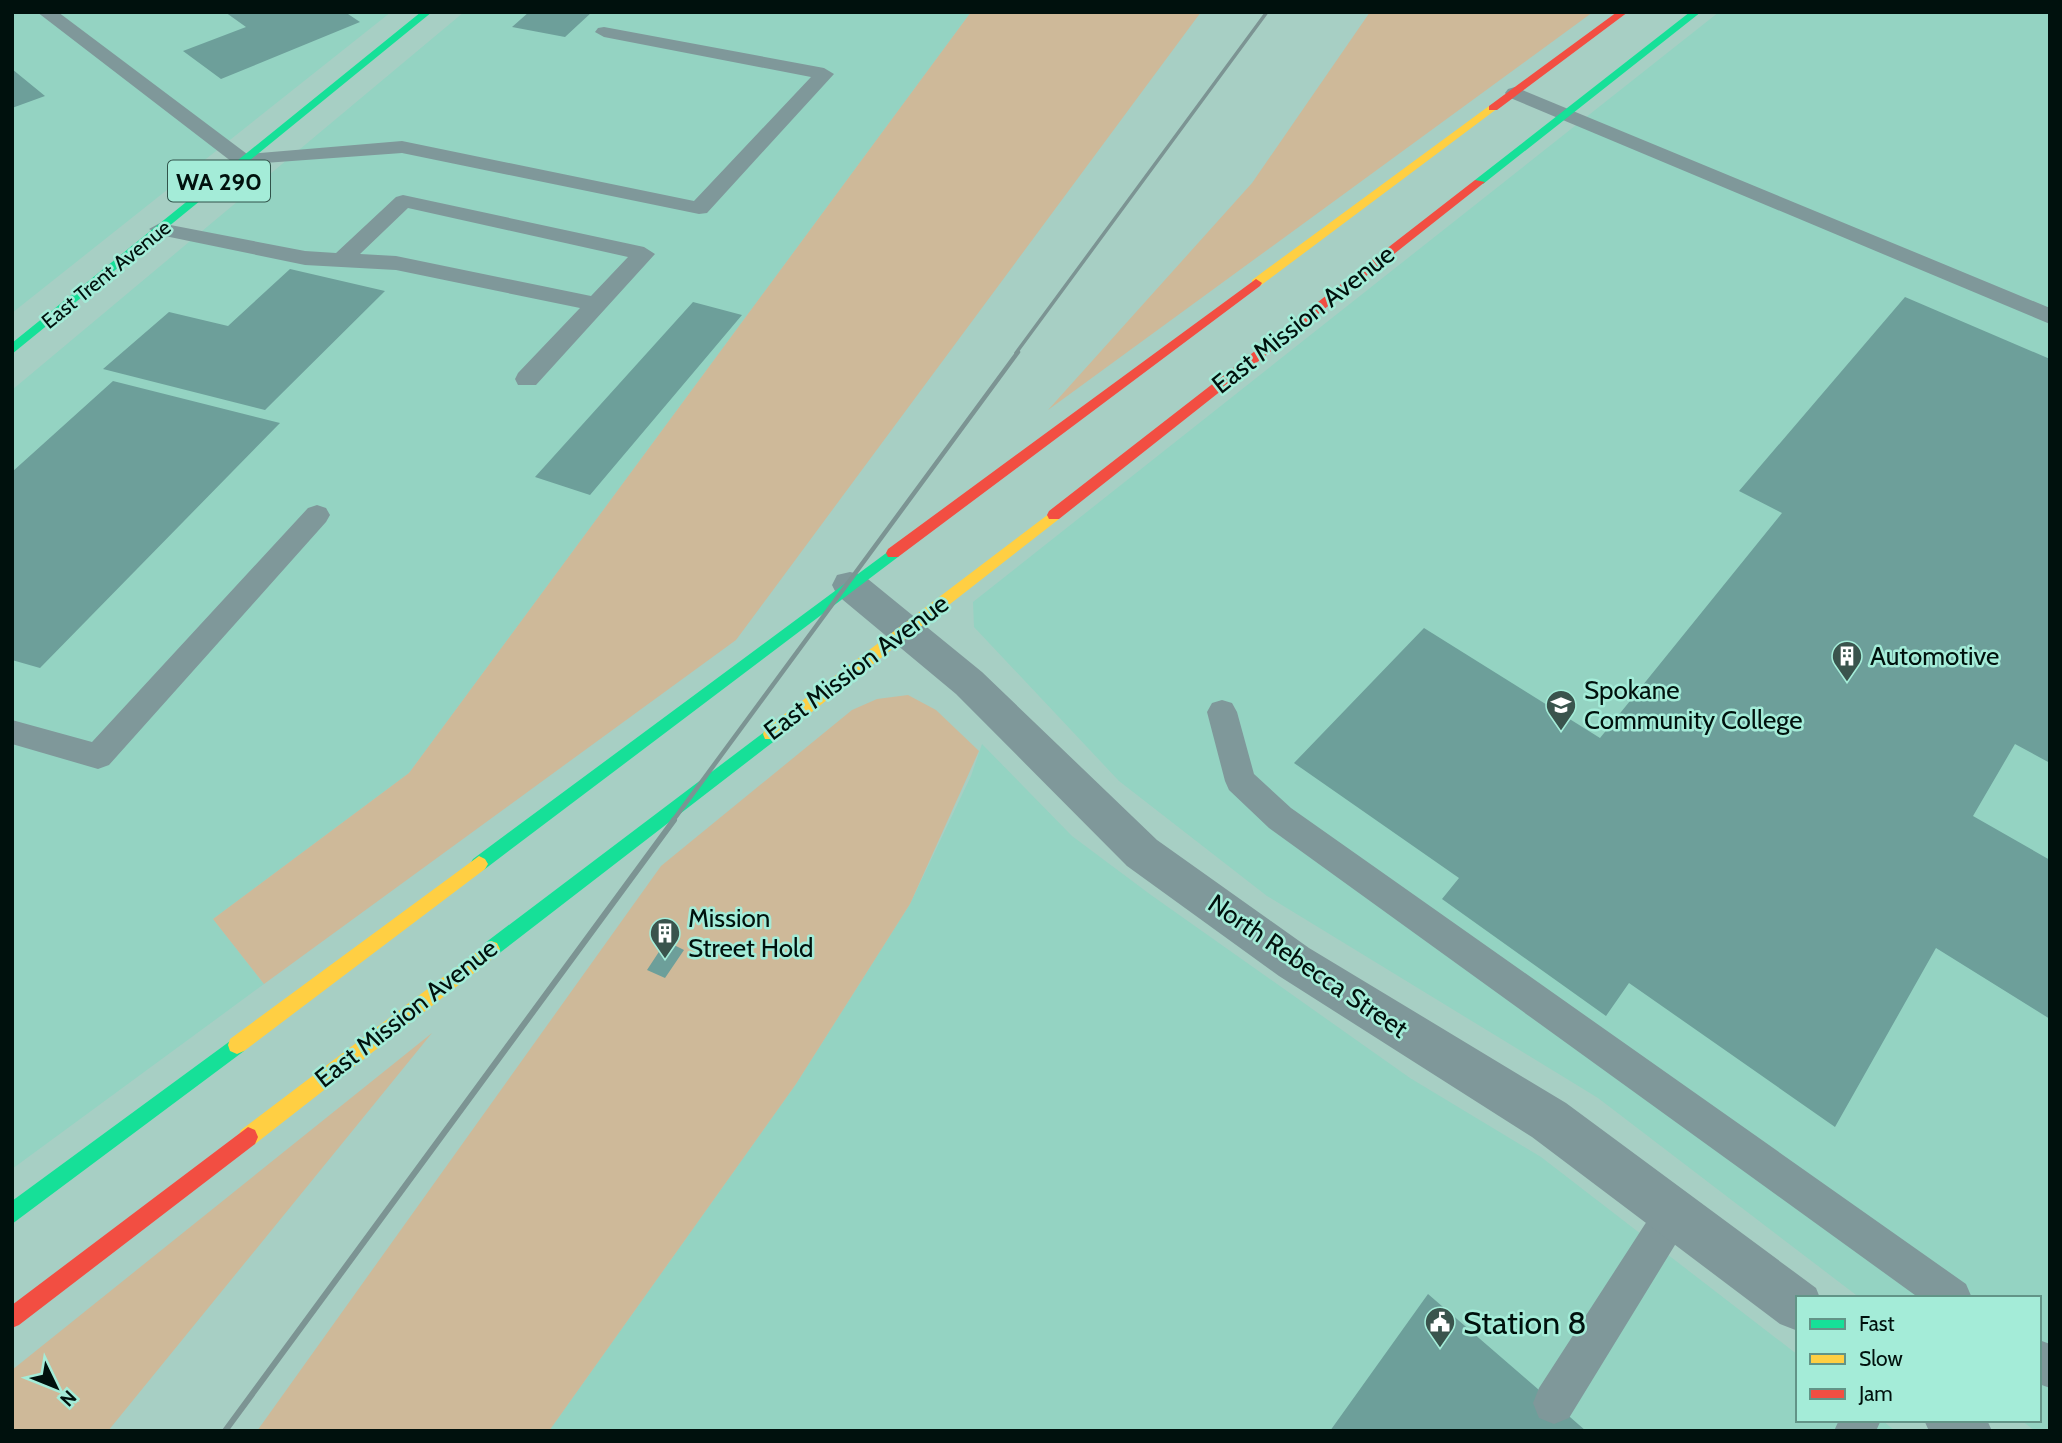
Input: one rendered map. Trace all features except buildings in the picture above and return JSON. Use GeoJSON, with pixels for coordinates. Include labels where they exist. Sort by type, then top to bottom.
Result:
{"type":"FeatureCollection","features":[{"type":"Feature","properties":{"kind":"main road","name":"East Trent Avenue"},"geometry":{"type":"LineString","coordinates":[[12,350],[427,12]]}},
{"type":"Feature","properties":{"kind":"main road","name":"East Mission Avenue"},"geometry":{"type":"LineString","coordinates":[[12,1214],[850,585],[1623,12]]}},
{"type":"Feature","properties":{"kind":"main road","name":"East Mission Avenue"},"geometry":{"type":"LineString","coordinates":[[12,1318],[906,630],[1696,12]]}},
{"type":"Feature","properties":{"kind":"street","name":"North Rebecca Street"},"geometry":{"type":"LineString","coordinates":[[850,585],[969,683],[1142,853],[1294,962],[1549,1121],[1796,1306]]}},
{"type":"Feature","properties":{"kind":"lane"},"geometry":{"type":"LineString","coordinates":[[46,12],[243,161],[402,147],[699,208],[824,74],[604,32]]}},
{"type":"Feature","properties":{"kind":"lane"},"geometry":{"type":"LineString","coordinates":[[1515,93],[2050,317]]}},
{"type":"Feature","properties":{"kind":"lane"},"geometry":{"type":"LineString","coordinates":[[341,260],[403,201],[644,254],[527,379]]}},
{"type":"Feature","properties":{"kind":"lane"},"geometry":{"type":"LineString","coordinates":[[160,229],[305,258],[396,262],[596,304]]}},
{"type":"Feature","properties":{"kind":"lane"},"geometry":{"type":"LineString","coordinates":[[12,732],[98,755],[317,515]]}},
{"type":"Feature","properties":{"kind":"lane"},"geometry":{"type":"LineString","coordinates":[[1222,712],[1240,781],[1280,818],[1949,1296]]}},
{"type":"Feature","properties":{"kind":"lane"},"geometry":{"type":"LineString","coordinates":[[1554,1403],[1673,1214]]}},
{"type":"Feature","properties":{"kind":"shaded area"},"geometry":{"type":"Polygon","coordinates":[[[12,12],[391,12],[12,313],[12,12]]]}},
{"type":"Feature","properties":{"kind":"shaded area"},"geometry":{"type":"Polygon","coordinates":[[[464,12],[971,12],[409,773],[213,919],[264,984],[12,1169],[12,390],[464,12]]]}},
{"type":"Feature","properties":{"kind":"shaded area"},"geometry":{"type":"Polygon","coordinates":[[[971,12],[1201,12],[736,640],[264,984],[213,919],[409,773],[971,12]]]}},
{"type":"Feature","properties":{"kind":"shaded area"},"geometry":{"type":"Polygon","coordinates":[[[1370,12],[1593,12],[1048,410],[1252,183],[1370,12]]]}},
{"type":"Feature","properties":{"kind":"shaded area","name":"Spokane Community College"},"geometry":{"type":"Polygon","coordinates":[[[1719,12],[2050,12],[2050,1431],[2035,1431],[2024,1422],[2041,1422],[2041,1296],[1857,1296],[1598,1098],[1267,896],[1119,781],[974,627],[973,602],[1719,12]]]}},
{"type":"Feature","properties":{"kind":"shaded area"},"geometry":{"type":"Polygon","coordinates":[[[908,695],[936,710],[979,751],[910,904],[796,1084],[549,1431],[257,1431],[661,866],[852,710],[877,699],[908,695]]]}},
{"type":"Feature","properties":{"kind":"shaded area"},"geometry":{"type":"Polygon","coordinates":[[[982,744],[1072,836],[1410,1078],[1541,1157],[1796,1353],[1796,1422],[1884,1422],[1895,1431],[549,1431],[796,1084],[910,904],[971,776],[982,744]]]}},
{"type":"Feature","properties":{"kind":"shaded area"},"geometry":{"type":"Polygon","coordinates":[[[432,1033],[108,1431],[12,1431],[12,1370],[432,1033]]]}},
{"type":"Feature","properties":{"kind":"railway"},"geometry":{"type":"LineString","coordinates":[[1016,353],[1267,12]]}},
{"type":"Feature","properties":{"kind":"railway"},"geometry":{"type":"LineString","coordinates":[[672,822],[1018,352]]}},
{"type":"Feature","properties":{"kind":"railway"},"geometry":{"type":"LineString","coordinates":[[225,1431],[674,820]]}},
{"type":"Feature","properties":{"kind":"traffic: fast"},"geometry":{"type":"LineString","coordinates":[[12,350],[427,12]]}},
{"type":"Feature","properties":{"kind":"traffic: fast"},"geometry":{"type":"LineString","coordinates":[[1479,182],[1696,12]]}},
{"type":"Feature","properties":{"kind":"traffic: fast"},"geometry":{"type":"LineString","coordinates":[[479,864],[893,553]]}},
{"type":"Feature","properties":{"kind":"traffic: fast"},"geometry":{"type":"LineString","coordinates":[[491,949],[771,734]]}},
{"type":"Feature","properties":{"kind":"traffic: fast"},"geometry":{"type":"LineString","coordinates":[[12,1214],[237,1045]]}},
{"type":"Feature","properties":{"kind":"traffic: slow"},"geometry":{"type":"LineString","coordinates":[[1256,283],[1493,108]]}},
{"type":"Feature","properties":{"kind":"traffic: slow"},"geometry":{"type":"LineString","coordinates":[[771,734],[1054,515]]}},
{"type":"Feature","properties":{"kind":"traffic: slow"},"geometry":{"type":"LineString","coordinates":[[237,1045],[479,864]]}},
{"type":"Feature","properties":{"kind":"traffic: slow"},"geometry":{"type":"LineString","coordinates":[[248,1137],[491,949]]}},
{"type":"Feature","properties":{"kind":"traffic: jam"},"geometry":{"type":"LineString","coordinates":[[1493,108],[1623,12]]}},
{"type":"Feature","properties":{"kind":"traffic: jam"},"geometry":{"type":"LineString","coordinates":[[1054,515],[1479,182]]}},
{"type":"Feature","properties":{"kind":"traffic: jam"},"geometry":{"type":"LineString","coordinates":[[893,553],[1256,283]]}},
{"type":"Feature","properties":{"kind":"traffic: jam"},"geometry":{"type":"LineString","coordinates":[[12,1318],[248,1137]]}},
{"type":"Feature","properties":{"kind":"place","name":"Automotive"},"geometry":{"type":"Point","coordinates":[1847,683]}},
{"type":"Feature","properties":{"kind":"place","name":"Spokane Community College"},"geometry":{"type":"Point","coordinates":[1561,732]}},
{"type":"Feature","properties":{"kind":"place","name":"Mission Street Hold"},"geometry":{"type":"Point","coordinates":[665,960]}},
{"type":"Feature","properties":{"kind":"place","name":"Station 8"},"geometry":{"type":"Point","coordinates":[1440,1349]}}]}
